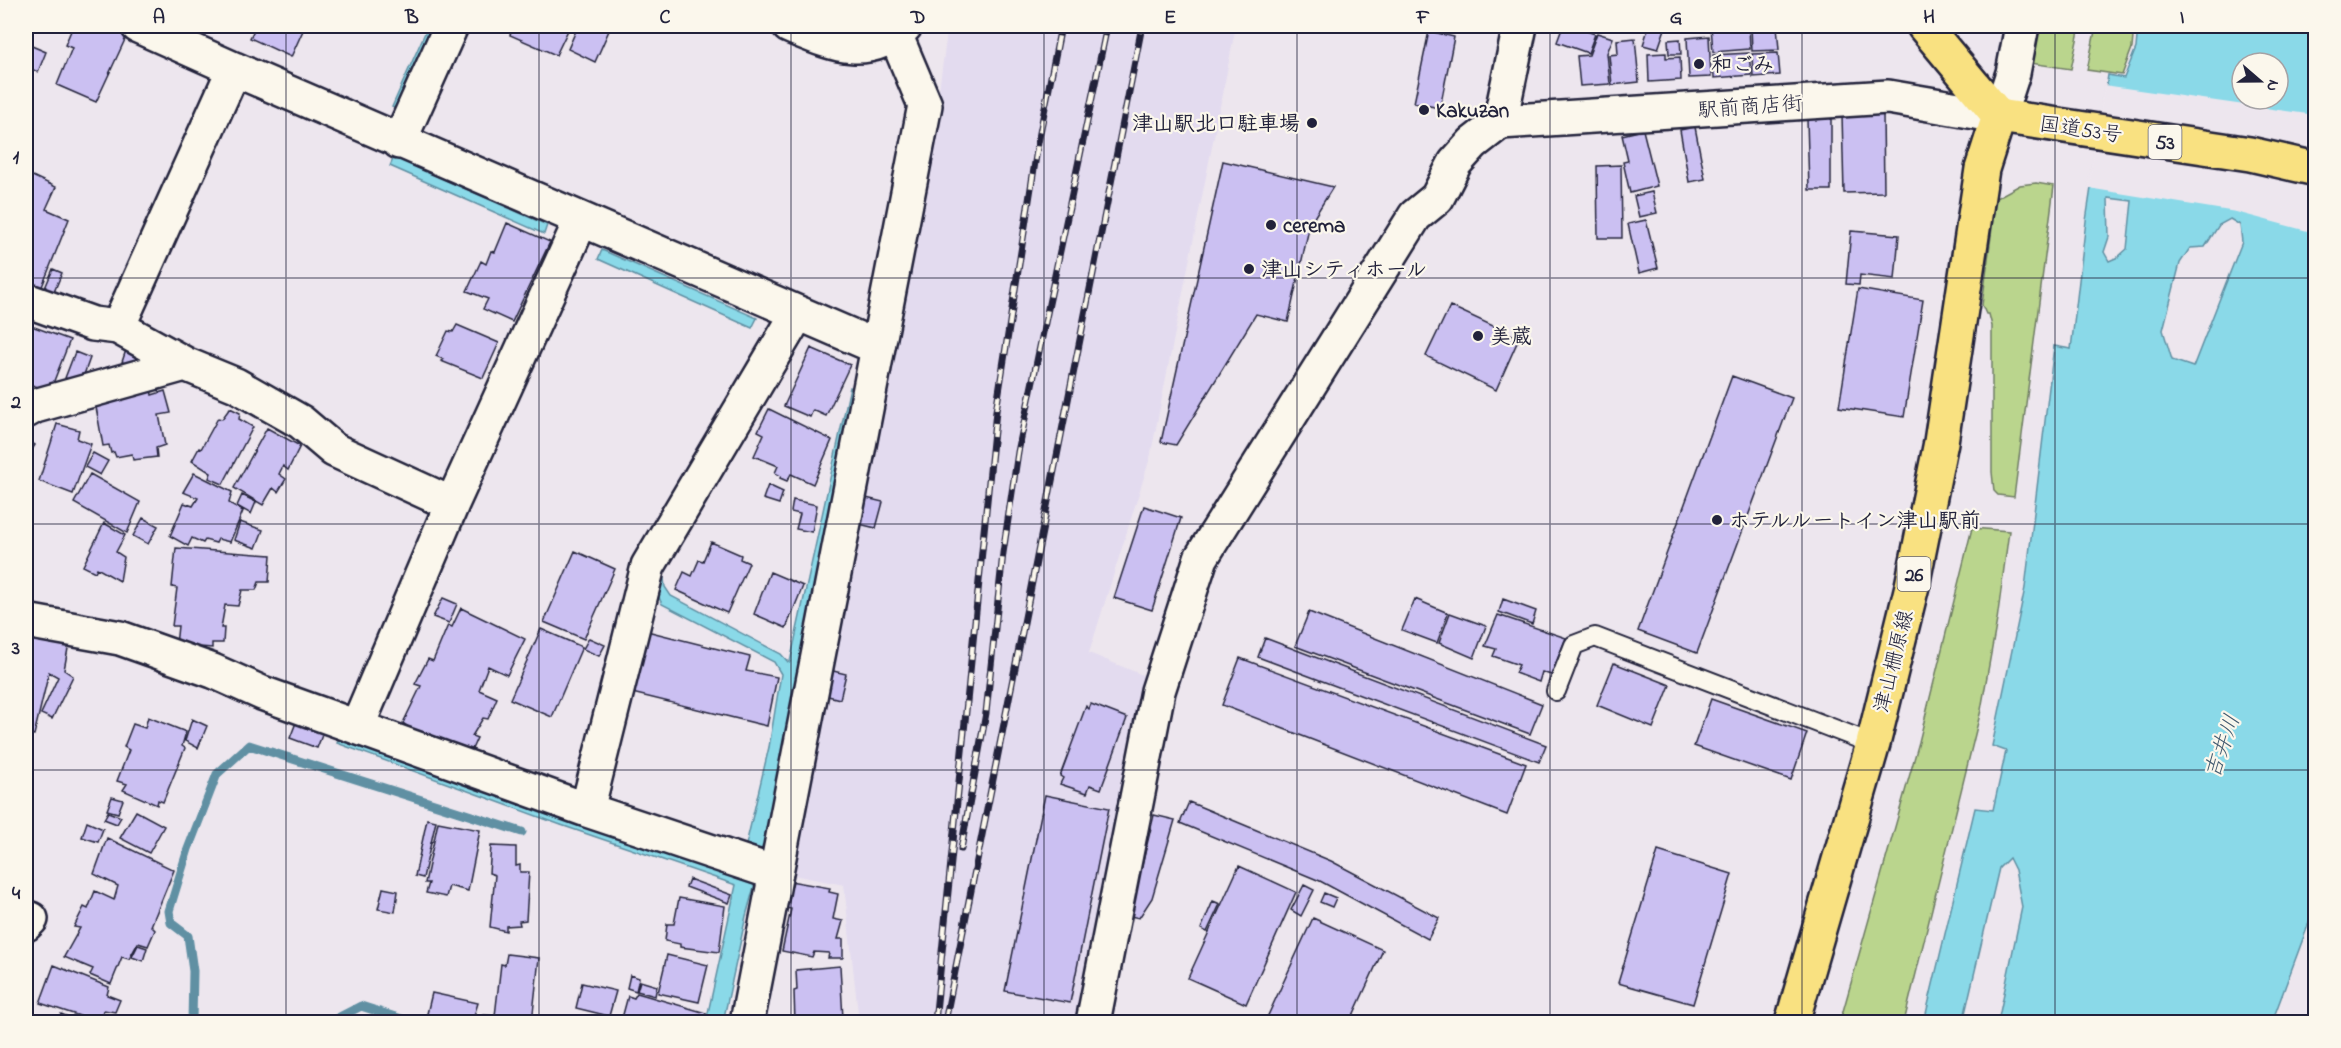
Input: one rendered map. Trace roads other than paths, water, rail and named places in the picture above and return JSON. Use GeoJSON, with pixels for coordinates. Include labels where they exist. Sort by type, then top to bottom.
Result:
{"type":"FeatureCollection","features":[{"type":"Feature","properties":{"kind":"main road"},"geometry":{"type":"LineString","coordinates":[[1924,26],[2006,118]]}},
{"type":"Feature","properties":{"kind":"main road","name":"国道53号"},"geometry":{"type":"LineString","coordinates":[[2006,118],[2250,154],[2316,169]]}},
{"type":"Feature","properties":{"kind":"main road","name":"津山柵原線"},"geometry":{"type":"LineString","coordinates":[[1792,1023],[1873,744],[1912,586],[1941,442],[1982,169],[2006,118]]}},
{"type":"Feature","properties":{"kind":"street"},"geometry":{"type":"LineString","coordinates":[[138,26],[399,142],[877,347]]}},
{"type":"Feature","properties":{"kind":"street"},"geometry":{"type":"LineString","coordinates":[[399,142],[451,26]]}},
{"type":"Feature","properties":{"kind":"street"},"geometry":{"type":"LineString","coordinates":[[747,1023],[925,105],[900,30],[884,42],[871,45],[832,44],[789,26]]}},
{"type":"Feature","properties":{"kind":"street"},"geometry":{"type":"LineString","coordinates":[[1093,1023],[1158,691],[1201,558],[1415,216],[1437,198],[1455,163],[1500,122],[1520,26]]}},
{"type":"Feature","properties":{"kind":"street"},"geometry":{"type":"LineString","coordinates":[[2006,118],[2022,26]]}},
{"type":"Feature","properties":{"kind":"street"},"geometry":{"type":"LineString","coordinates":[[118,327],[234,69]]}},
{"type":"Feature","properties":{"kind":"street","name":"駅前商店街"},"geometry":{"type":"LineString","coordinates":[[1500,122],[1888,97],[2006,118]]}},
{"type":"Feature","properties":{"kind":"street"},"geometry":{"type":"LineString","coordinates":[[357,727],[452,504],[581,220]]}},
{"type":"Feature","properties":{"kind":"street"},"geometry":{"type":"LineString","coordinates":[[26,300],[93,324],[118,327],[185,364],[236,385],[301,422],[334,450],[452,504]]}},
{"type":"Feature","properties":{"kind":"street"},"geometry":{"type":"LineString","coordinates":[[587,810],[648,566],[798,313]]}},
{"type":"Feature","properties":{"kind":"street"},"geometry":{"type":"LineString","coordinates":[[26,411],[35,406],[185,364]]}},
{"type":"Feature","properties":{"kind":"street"},"geometry":{"type":"LineString","coordinates":[[26,621],[120,638],[213,671],[262,693],[587,810],[775,873]]}},
{"type":"Feature","properties":{"kind":"lane"},"geometry":{"type":"LineString","coordinates":[[1556,691],[1574,645],[1595,637],[1873,744]]}},
{"type":"Feature","properties":{"kind":"water"},"geometry":{"type":"Polygon","coordinates":[[[428,26],[437,26],[400,110],[392,107],[428,26]]]}},
{"type":"Feature","properties":{"kind":"water","name":"吉井川"},"geometry":{"type":"Polygon","coordinates":[[[2138,26],[2315,26],[2316,904],[2272,1022],[1998,1022],[2022,907],[2015,870],[2009,858],[1999,868],[1963,1022],[1924,1022],[1975,808],[1993,810],[2006,751],[1992,746],[2025,588],[2054,346],[2071,349],[2086,221],[2108,75],[2124,78],[2136,48],[2138,26]],[[2108,198],[2109,237],[2104,252],[2109,261],[2127,249],[2132,201],[2108,198]],[[2230,219],[2219,225],[2205,247],[2190,248],[2180,263],[2163,330],[2172,360],[2193,367],[2242,242],[2240,225],[2230,219]]]}},
{"type":"Feature","properties":{"kind":"water"},"geometry":{"type":"Polygon","coordinates":[[[394,157],[547,225],[544,234],[390,166],[394,157]]]}},
{"type":"Feature","properties":{"kind":"water"},"geometry":{"type":"Polygon","coordinates":[[[602,250],[757,318],[752,328],[598,259],[602,250]]]}},
{"type":"Feature","properties":{"kind":"water"},"geometry":{"type":"Polygon","coordinates":[[[801,343],[664,568],[785,344],[801,343]]]}},
{"type":"Feature","properties":{"kind":"water"},"geometry":{"type":"Polygon","coordinates":[[[850,387],[857,390],[763,854],[746,916],[723,1022],[706,1022],[736,885],[561,825],[337,743],[341,733],[745,849],[769,747],[781,674],[774,662],[662,604],[654,587],[663,570],[665,587],[671,596],[781,654],[790,662],[850,387]]]}},
{"type":"Feature","properties":{"kind":"waterway"},"geometry":{"type":"LineString","coordinates":[[192,1022],[193,971],[188,936],[171,923],[169,911],[188,849],[217,774],[249,745],[522,832]]}},
{"type":"Feature","properties":{"kind":"waterway"},"geometry":{"type":"LineString","coordinates":[[330,1022],[361,1006],[411,1022]]}},
{"type":"Feature","properties":{"kind":"railway"},"geometry":{"type":"LineString","coordinates":[[935,1022],[996,411],[1038,143],[1061,26]]}},
{"type":"Feature","properties":{"kind":"railway"},"geometry":{"type":"LineString","coordinates":[[961,849],[986,713],[1003,553],[1018,452],[1107,26]]}},
{"type":"Feature","properties":{"kind":"railway"},"geometry":{"type":"LineString","coordinates":[[945,1022],[1142,26]]}},
{"type":"Feature","properties":{"kind":"place","name":"和ごみ"},"geometry":{"type":"Point","coordinates":[1699,64]}},
{"type":"Feature","properties":{"kind":"place","name":"Kakuzan"},"geometry":{"type":"Point","coordinates":[1424,110]}},
{"type":"Feature","properties":{"kind":"place","name":"津山駅北口駐車場"},"geometry":{"type":"Point","coordinates":[1312,123]}},
{"type":"Feature","properties":{"kind":"place","name":"cerema"},"geometry":{"type":"Point","coordinates":[1271,225]}},
{"type":"Feature","properties":{"kind":"place","name":"津山シティホール"},"geometry":{"type":"Point","coordinates":[1249,269]}},
{"type":"Feature","properties":{"kind":"place","name":"美蔵"},"geometry":{"type":"Point","coordinates":[1478,336]}},
{"type":"Feature","properties":{"kind":"place","name":"ホテルルートイン津山駅前"},"geometry":{"type":"Point","coordinates":[1717,520]}}]}
